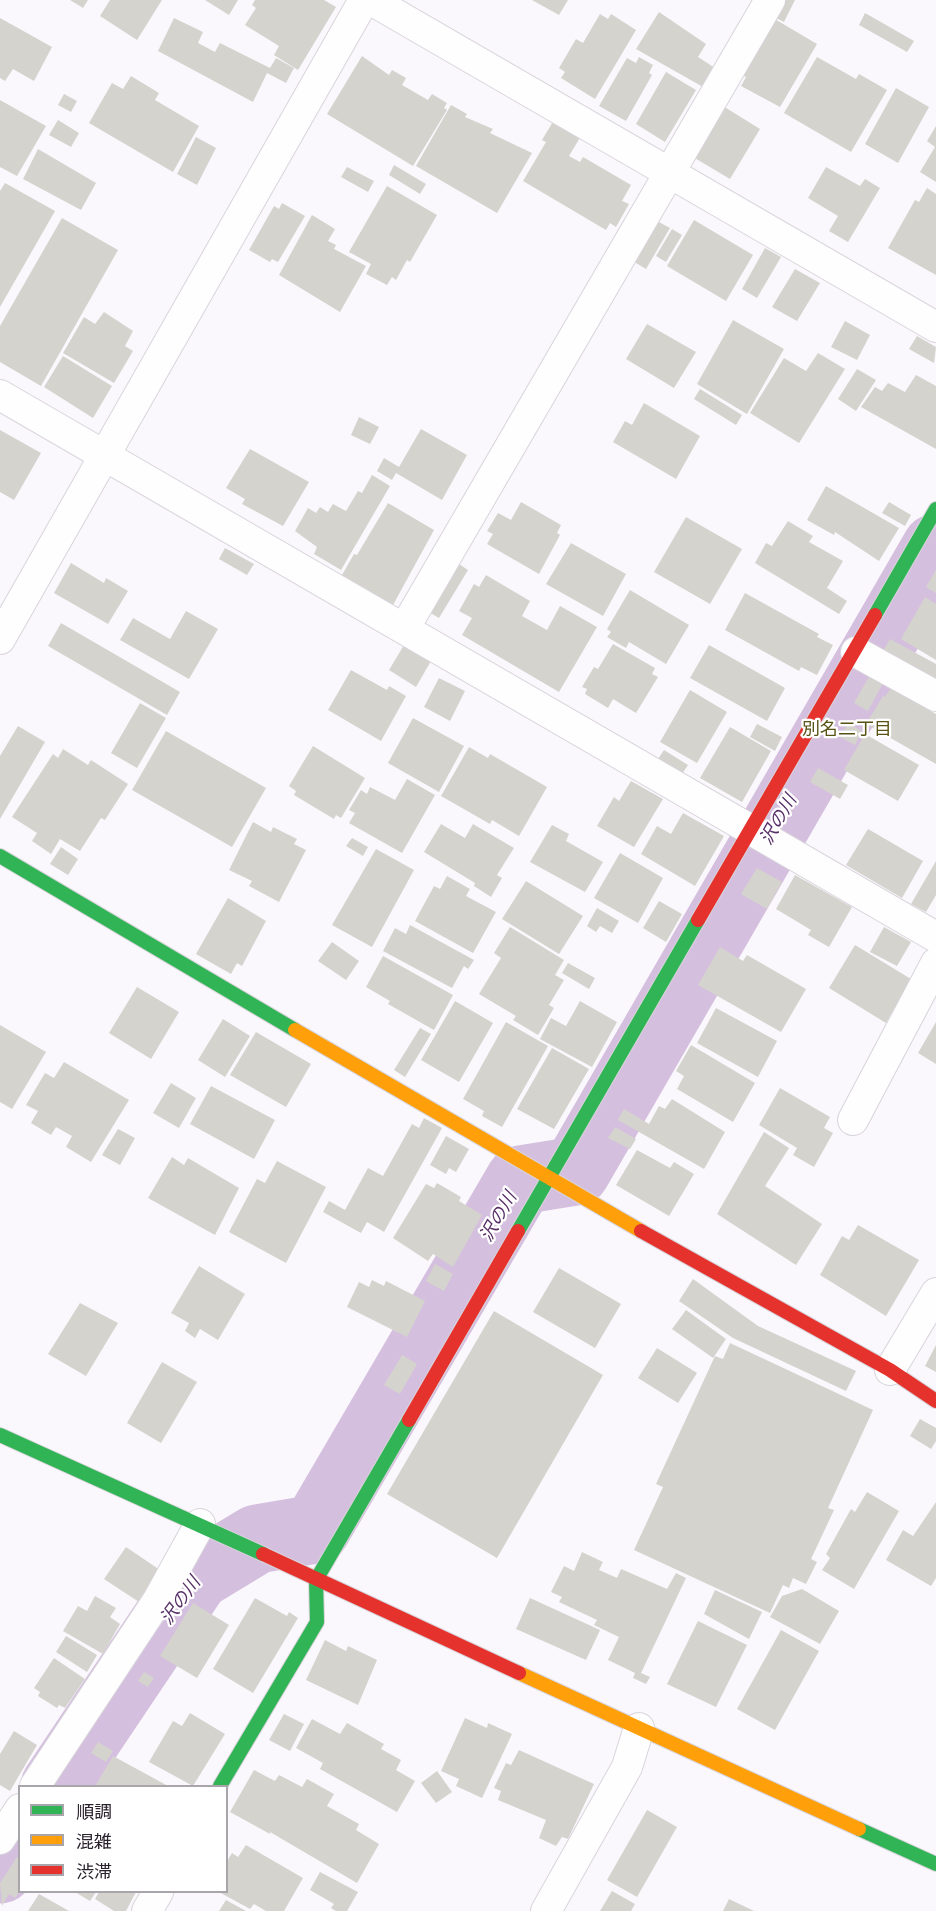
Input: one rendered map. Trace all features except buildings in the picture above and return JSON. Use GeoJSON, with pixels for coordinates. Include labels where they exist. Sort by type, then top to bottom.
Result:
{"type":"FeatureCollection","features":[{"type":"Feature","properties":{"kind":"street"},"geometry":{"type":"LineString","coordinates":[[0,639],[364,0]]}},
{"type":"Feature","properties":{"kind":"street"},"geometry":{"type":"LineString","coordinates":[[371,0],[936,327]]}},
{"type":"Feature","properties":{"kind":"street"},"geometry":{"type":"LineString","coordinates":[[404,628],[770,0]]}},
{"type":"Feature","properties":{"kind":"street"},"geometry":{"type":"LineString","coordinates":[[0,395],[936,937]]}},
{"type":"Feature","properties":{"kind":"street"},"geometry":{"type":"LineString","coordinates":[[221,1785],[317,1622],[316,1580],[548,1178],[762,836],[855,651],[936,509]]}},
{"type":"Feature","properties":{"kind":"street"},"geometry":{"type":"LineString","coordinates":[[855,651],[936,696]]}},
{"type":"Feature","properties":{"kind":"street"},"geometry":{"type":"LineString","coordinates":[[0,856],[548,1178],[577,1192],[756,1298],[890,1370],[936,1401]]}},
{"type":"Feature","properties":{"kind":"street"},"geometry":{"type":"LineString","coordinates":[[853,1120],[936,963]]}},
{"type":"Feature","properties":{"kind":"street"},"geometry":{"type":"LineString","coordinates":[[890,1370],[936,1293]]}},
{"type":"Feature","properties":{"kind":"street"},"geometry":{"type":"LineString","coordinates":[[0,1435],[210,1528],[316,1580],[936,1864]]}},
{"type":"Feature","properties":{"kind":"street"},"geometry":{"type":"LineString","coordinates":[[36,1785],[158,1600],[210,1528]]}},
{"type":"Feature","properties":{"kind":"street"},"geometry":{"type":"LineString","coordinates":[[546,1911],[627,1767],[639,1728]]}},
{"type":"Feature","properties":{"kind":"street"},"geometry":{"type":"LineString","coordinates":[[147,1911],[157,1893]]}},
{"type":"Feature","properties":{"kind":"waterway","name":"沢の川"},"geometry":{"type":"LineString","coordinates":[[56,1785],[196,1576],[257,1539],[316,1529],[520,1180],[576,1171],[936,548]]}},
{"type":"Feature","properties":{"kind":"waterway","name":"沢の川"},"geometry":{"type":"LineString","coordinates":[[0,1869],[18,1842]]}},
{"type":"Feature","properties":{"kind":"traffic: fast"},"geometry":{"type":"LineString","coordinates":[[875,615],[936,509]]}},
{"type":"Feature","properties":{"kind":"traffic: fast"},"geometry":{"type":"LineString","coordinates":[[0,856],[295,1030]]}},
{"type":"Feature","properties":{"kind":"traffic: fast"},"geometry":{"type":"LineString","coordinates":[[518,1231],[698,920]]}},
{"type":"Feature","properties":{"kind":"traffic: fast"},"geometry":{"type":"LineString","coordinates":[[221,1785],[317,1622],[316,1580],[409,1420]]}},
{"type":"Feature","properties":{"kind":"traffic: fast"},"geometry":{"type":"LineString","coordinates":[[0,1435],[263,1554]]}},
{"type":"Feature","properties":{"kind":"traffic: fast"},"geometry":{"type":"LineString","coordinates":[[859,1829],[936,1864]]}},
{"type":"Feature","properties":{"kind":"traffic: slow"},"geometry":{"type":"LineString","coordinates":[[295,1030],[641,1231]]}},
{"type":"Feature","properties":{"kind":"traffic: slow"},"geometry":{"type":"LineString","coordinates":[[519,1673],[859,1829]]}},
{"type":"Feature","properties":{"kind":"traffic: jam"},"geometry":{"type":"LineString","coordinates":[[698,920],[875,615]]}},
{"type":"Feature","properties":{"kind":"traffic: jam"},"geometry":{"type":"LineString","coordinates":[[409,1420],[518,1231]]}},
{"type":"Feature","properties":{"kind":"traffic: jam"},"geometry":{"type":"LineString","coordinates":[[641,1231],[890,1370],[936,1401]]}},
{"type":"Feature","properties":{"kind":"traffic: jam"},"geometry":{"type":"LineString","coordinates":[[263,1554],[519,1673]]}},
{"type":"Feature","properties":{"kind":"district","name":"別名二丁目"},"geometry":{"type":"Point","coordinates":[847,730]}}]}
